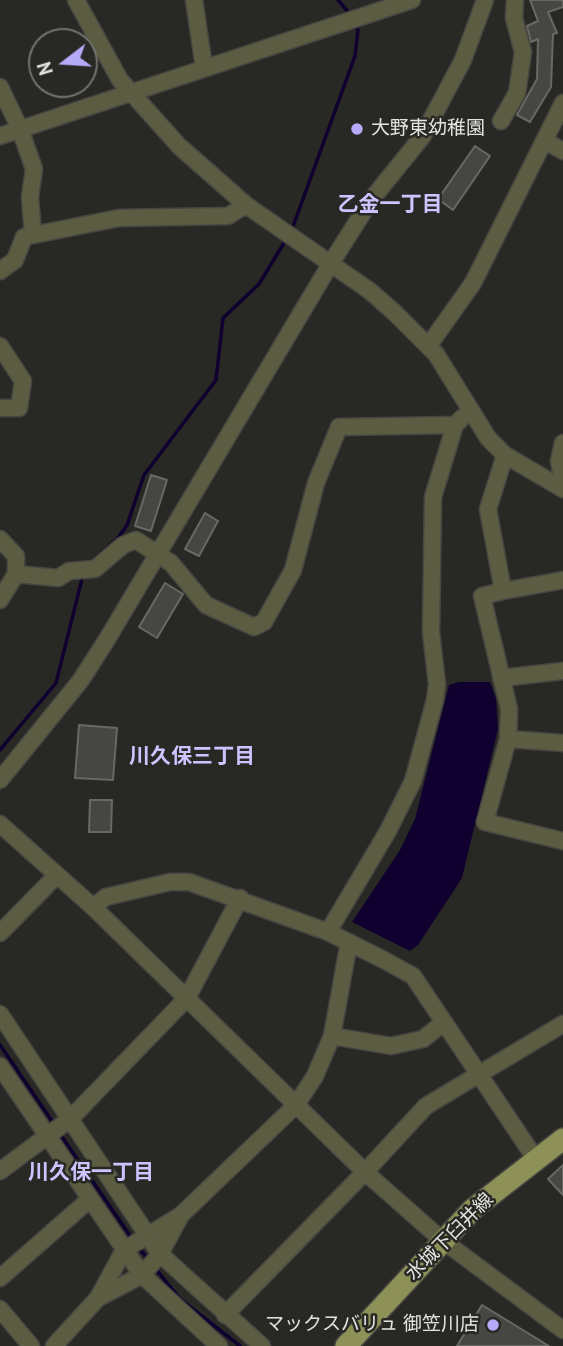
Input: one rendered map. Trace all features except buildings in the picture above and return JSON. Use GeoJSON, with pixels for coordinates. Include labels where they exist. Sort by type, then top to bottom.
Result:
{"type":"FeatureCollection","features":[{"type":"Feature","properties":{"kind":"main road","name":"水城下臼井線"},"geometry":{"type":"LineString","coordinates":[[346,1346],[473,1209],[535,1158],[563,1139]]}},
{"type":"Feature","properties":{"kind":"street"},"geometry":{"type":"LineString","coordinates":[[76,0],[96,41],[130,93],[179,146],[246,205],[370,290],[429,345],[469,412],[505,455],[563,489]]}},
{"type":"Feature","properties":{"kind":"street"},"geometry":{"type":"LineString","coordinates":[[194,0],[204,67]]}},
{"type":"Feature","properties":{"kind":"street"},"geometry":{"type":"LineString","coordinates":[[0,136],[412,0]]}},
{"type":"Feature","properties":{"kind":"street"},"geometry":{"type":"LineString","coordinates":[[0,780],[81,680],[159,554],[331,263],[372,200],[422,137],[445,99],[485,0]]}},
{"type":"Feature","properties":{"kind":"street"},"geometry":{"type":"LineString","coordinates":[[501,121],[517,93],[523,52],[514,18],[515,0]]}},
{"type":"Feature","properties":{"kind":"street"},"geometry":{"type":"LineString","coordinates":[[0,87],[20,129],[34,169],[30,197],[33,235]]}},
{"type":"Feature","properties":{"kind":"street"},"geometry":{"type":"LineString","coordinates":[[429,345],[473,283],[563,103]]}},
{"type":"Feature","properties":{"kind":"street"},"geometry":{"type":"LineString","coordinates":[[545,141],[563,151]]}},
{"type":"Feature","properties":{"kind":"street"},"geometry":{"type":"LineString","coordinates":[[0,271],[15,260],[24,237],[119,218],[228,216],[246,205]]}},
{"type":"Feature","properties":{"kind":"street"},"geometry":{"type":"LineString","coordinates":[[0,346],[18,369],[23,382],[19,408],[0,408]]}},
{"type":"Feature","properties":{"kind":"street"},"geometry":{"type":"LineString","coordinates":[[328,932],[388,831],[413,781],[435,700],[437,684],[431,632],[433,496],[455,425],[469,412]]}},
{"type":"Feature","properties":{"kind":"street"},"geometry":{"type":"LineString","coordinates":[[16,574],[58,578],[76,570],[95,569],[123,545],[136,540],[171,563],[206,605],[254,627],[264,622],[293,570],[316,483],[339,428],[455,425]]}},
{"type":"Feature","properties":{"kind":"street"},"geometry":{"type":"LineString","coordinates":[[563,443],[559,461],[563,483]]}},
{"type":"Feature","properties":{"kind":"street"},"geometry":{"type":"LineString","coordinates":[[502,591],[488,509],[505,455]]}},
{"type":"Feature","properties":{"kind":"street"},"geometry":{"type":"LineString","coordinates":[[0,539],[16,556],[16,574],[0,600]]}},
{"type":"Feature","properties":{"kind":"street"},"geometry":{"type":"LineString","coordinates":[[563,580],[482,596],[509,709],[508,739],[485,822],[563,841]]}},
{"type":"Feature","properties":{"kind":"street"},"geometry":{"type":"LineString","coordinates":[[501,678],[563,671]]}},
{"type":"Feature","properties":{"kind":"street"},"geometry":{"type":"LineString","coordinates":[[508,739],[563,743]]}},
{"type":"Feature","properties":{"kind":"street"},"geometry":{"type":"LineString","coordinates":[[0,824],[93,907],[365,1172],[442,1240],[563,1330]]}},
{"type":"Feature","properties":{"kind":"street"},"geometry":{"type":"LineString","coordinates":[[0,933],[56,876]]}},
{"type":"Feature","properties":{"kind":"street"},"geometry":{"type":"LineString","coordinates":[[93,907],[106,897],[170,882],[206,886],[328,932],[413,976],[535,1158]]}},
{"type":"Feature","properties":{"kind":"street"},"geometry":{"type":"LineString","coordinates":[[0,1171],[69,1120],[187,998],[240,898]]}},
{"type":"Feature","properties":{"kind":"street"},"geometry":{"type":"LineString","coordinates":[[54,1346],[98,1298],[124,1250],[181,1215],[296,1105],[315,1076],[332,1036],[349,942]]}},
{"type":"Feature","properties":{"kind":"street"},"geometry":{"type":"LineString","coordinates":[[0,1014],[160,1254],[262,1346]]}},
{"type":"Feature","properties":{"kind":"street"},"geometry":{"type":"LineString","coordinates":[[332,1036],[391,1046],[423,1039],[443,1023]]}},
{"type":"Feature","properties":{"kind":"street"},"geometry":{"type":"LineString","coordinates":[[225,1315],[365,1172],[426,1105],[563,1024]]}},
{"type":"Feature","properties":{"kind":"street"},"geometry":{"type":"LineString","coordinates":[[1,1069],[142,1275],[207,1342]]}},
{"type":"Feature","properties":{"kind":"street"},"geometry":{"type":"LineString","coordinates":[[0,1278],[90,1199]]}},
{"type":"Feature","properties":{"kind":"street"},"geometry":{"type":"LineString","coordinates":[[98,1298],[142,1275],[160,1254],[181,1215]]}},
{"type":"Feature","properties":{"kind":"street"},"geometry":{"type":"LineString","coordinates":[[0,1309],[31,1346]]}},
{"type":"Feature","properties":{"kind":"shaded area"},"geometry":{"type":"Polygon","coordinates":[[[459,682],[490,682],[496,699],[498,729],[462,878],[418,945],[410,951],[352,922],[400,850],[415,819],[449,685],[459,682]]]}},
{"type":"Feature","properties":{"kind":"waterway"},"geometry":{"type":"LineString","coordinates":[[338,0],[350,14]]}},
{"type":"Feature","properties":{"kind":"waterway"},"geometry":{"type":"LineString","coordinates":[[291,232],[355,56],[358,30],[355,24]]}},
{"type":"Feature","properties":{"kind":"waterway"},"geometry":{"type":"LineString","coordinates":[[90,563],[118,538],[127,525],[144,475],[216,380],[223,318],[259,284],[287,238]]}},
{"type":"Feature","properties":{"kind":"waterway"},"geometry":{"type":"LineString","coordinates":[[0,750],[56,683],[83,575]]}},
{"type":"Feature","properties":{"kind":"waterway"},"geometry":{"type":"LineString","coordinates":[[0,1045],[54,1124]]}},
{"type":"Feature","properties":{"kind":"waterway"},"geometry":{"type":"LineString","coordinates":[[60,1134],[133,1240]]}},
{"type":"Feature","properties":{"kind":"waterway"},"geometry":{"type":"LineString","coordinates":[[137,1246],[148,1259]]}},
{"type":"Feature","properties":{"kind":"waterway"},"geometry":{"type":"LineString","coordinates":[[155,1268],[180,1299],[240,1346]]}},
{"type":"Feature","properties":{"kind":"place","name":"大野東幼稚園"},"geometry":{"type":"Point","coordinates":[357,129]}},
{"type":"Feature","properties":{"kind":"place","name":"マックスバリュ 御笠川店"},"geometry":{"type":"Point","coordinates":[493,1325]}},
{"type":"Feature","properties":{"kind":"district","name":"乙金一丁目"},"geometry":{"type":"Point","coordinates":[390,205]}},
{"type":"Feature","properties":{"kind":"district","name":"川久保三丁目"},"geometry":{"type":"Point","coordinates":[192,757]}},
{"type":"Feature","properties":{"kind":"district","name":"川久保一丁目"},"geometry":{"type":"Point","coordinates":[91,1173]}}]}
